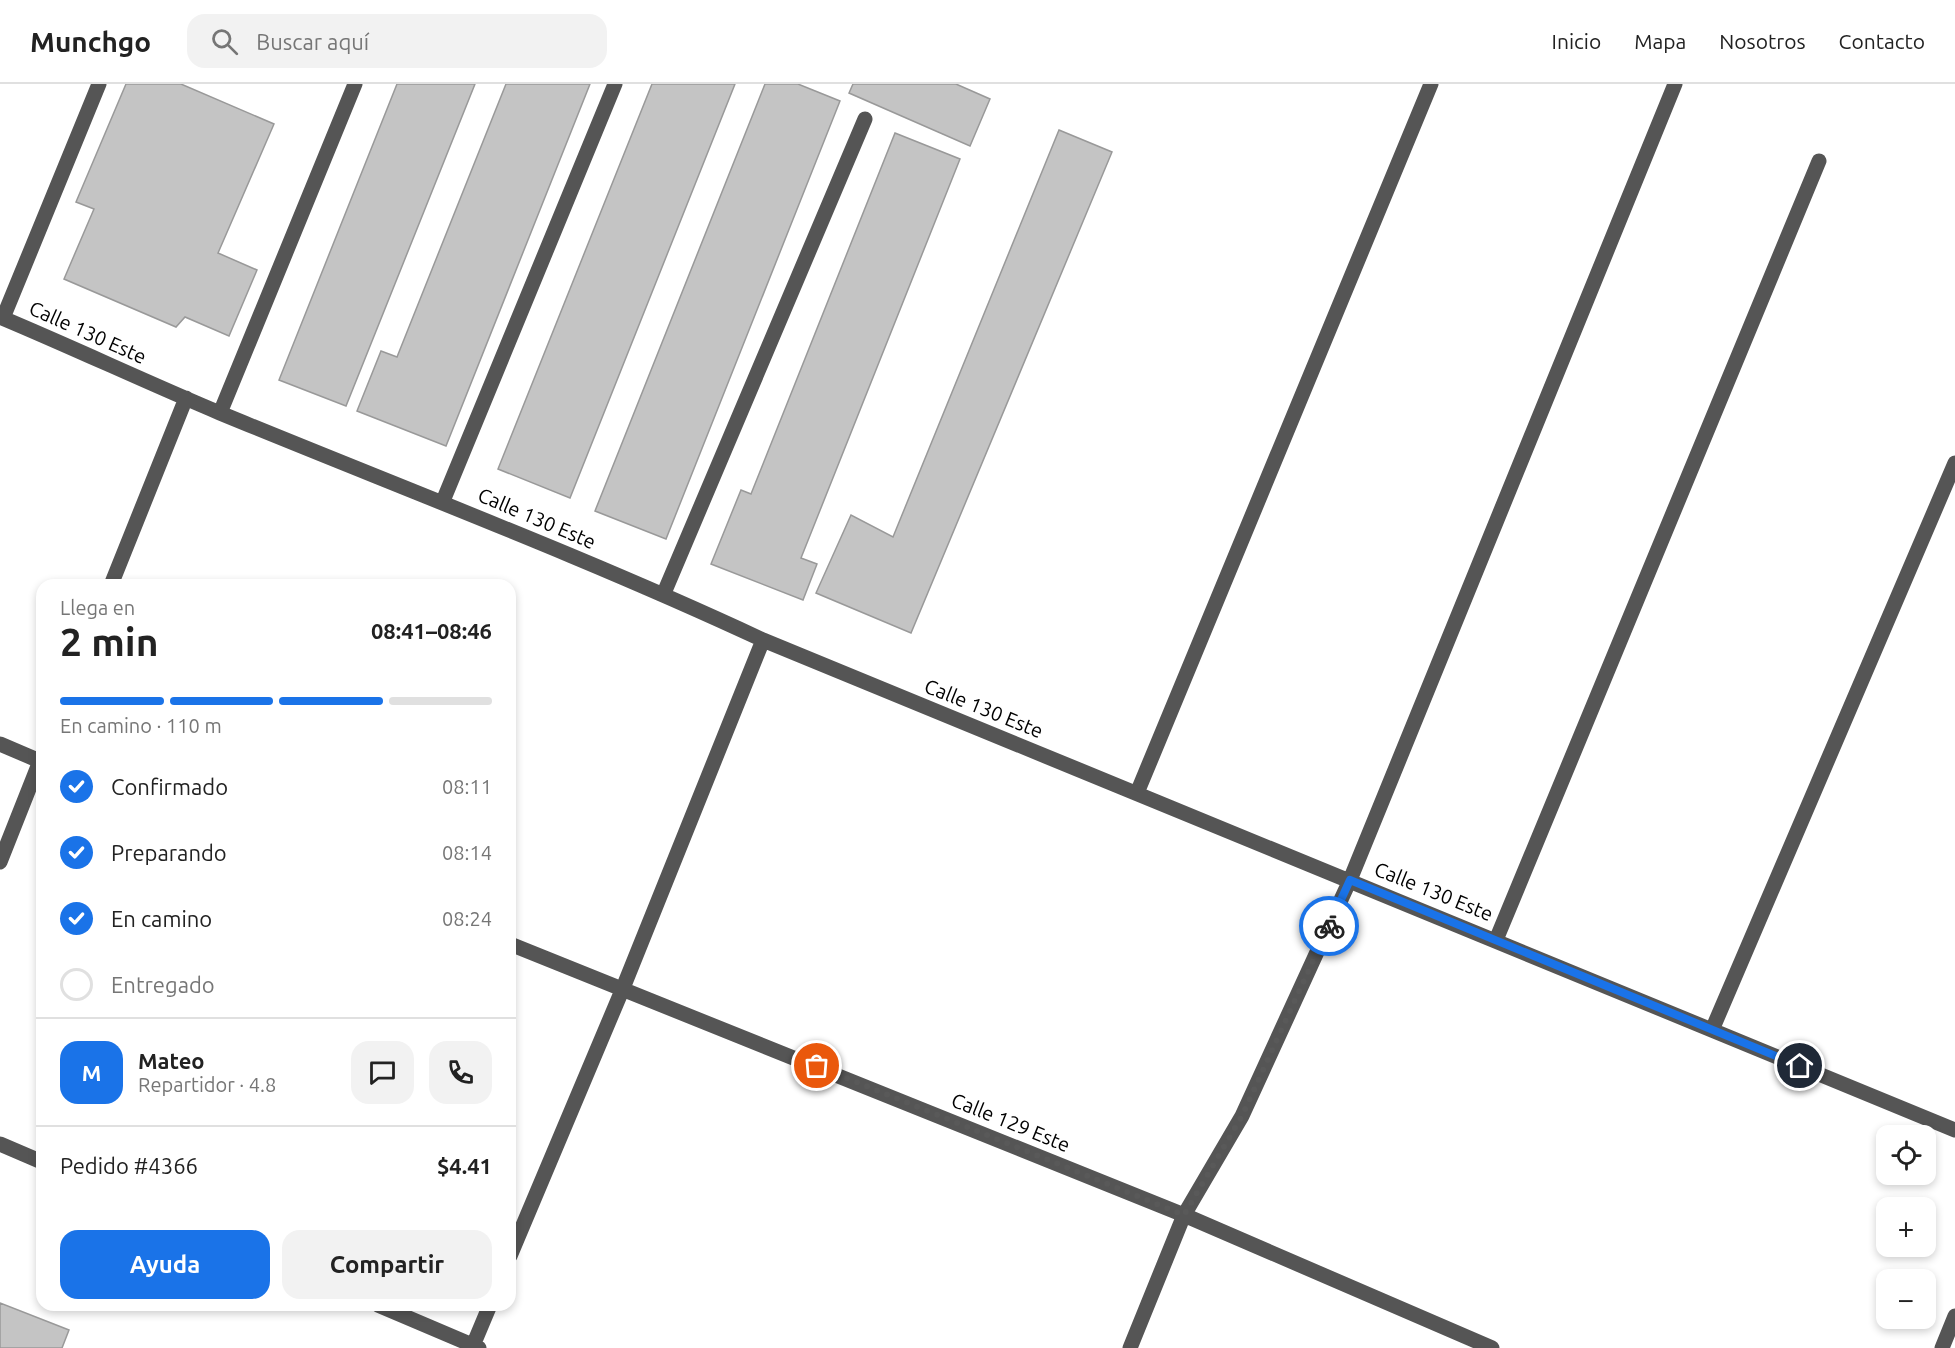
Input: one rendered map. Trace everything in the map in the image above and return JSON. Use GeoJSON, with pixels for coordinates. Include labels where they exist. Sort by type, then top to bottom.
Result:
{"type":"FeatureCollection","features":[{"type":"Feature","properties":{"kind":"street"},"geometry":{"type":"LineString","coordinates":[[1,317],[99,84]]}},
{"type":"Feature","properties":{"kind":"street"},"geometry":{"type":"LineString","coordinates":[[220,413],[355,84]]}},
{"type":"Feature","properties":{"kind":"street"},"geometry":{"type":"LineString","coordinates":[[443,501],[615,84]]}},
{"type":"Feature","properties":{"kind":"street"},"geometry":{"type":"LineString","coordinates":[[1137,793],[1431,84]]}},
{"type":"Feature","properties":{"kind":"street"},"geometry":{"type":"LineString","coordinates":[[1130,1348],[1184,1215],[1242,1116],[1350,880],[1675,84]]}},
{"type":"Feature","properties":{"kind":"street"},"geometry":{"type":"LineString","coordinates":[[664,593],[865,119]]}},
{"type":"Feature","properties":{"kind":"street"},"geometry":{"type":"LineString","coordinates":[[1496,939],[1819,160]]}},
{"type":"Feature","properties":{"kind":"street","name":"Calle 130 Este"},"geometry":{"type":"LineString","coordinates":[[1,317],[220,413],[443,501],[664,593],[763,640],[1496,939],[1955,1130]]}},
{"type":"Feature","properties":{"kind":"street"},"geometry":{"type":"LineString","coordinates":[[113,579],[186,398]]}},
{"type":"Feature","properties":{"kind":"street"},"geometry":{"type":"LineString","coordinates":[[1712,1030],[1955,463]]}},
{"type":"Feature","properties":{"kind":"street"},"geometry":{"type":"LineString","coordinates":[[516,1242],[623,988],[763,640]]}},
{"type":"Feature","properties":{"kind":"street"},"geometry":{"type":"LineString","coordinates":[[0,744],[36,758]]}},
{"type":"Feature","properties":{"kind":"street"},"geometry":{"type":"LineString","coordinates":[[0,862],[36,772]]}},
{"type":"Feature","properties":{"kind":"street","name":"Calle 129 Este"},"geometry":{"type":"LineString","coordinates":[[516,946],[1184,1215],[1492,1348]]}},
{"type":"Feature","properties":{"kind":"street"},"geometry":{"type":"LineString","coordinates":[[0,1144],[36,1159]]}},
{"type":"Feature","properties":{"kind":"street"},"geometry":{"type":"LineString","coordinates":[[392,1311],[474,1347],[488,1311]]}},
{"type":"Feature","properties":{"kind":"street"},"geometry":{"type":"LineString","coordinates":[[1942,1348],[1955,1316]]}},
{"type":"Feature","properties":{"kind":"building"},"geometry":{"type":"Polygon","coordinates":[[[126,84],[181,84],[274,124],[218,253],[257,270],[229,336],[185,317],[176,327],[64,279],[94,209],[76,202],[126,84]]]}},
{"type":"Feature","properties":{"kind":"building"},"geometry":{"type":"Polygon","coordinates":[[[397,84],[475,84],[346,406],[279,380],[397,84]]]}},
{"type":"Feature","properties":{"kind":"building"},"geometry":{"type":"Polygon","coordinates":[[[506,84],[590,84],[446,446],[357,411],[381,351],[397,357],[506,84]]]}},
{"type":"Feature","properties":{"kind":"building"},"geometry":{"type":"Polygon","coordinates":[[[652,84],[735,84],[570,498],[498,469],[652,84]]]}},
{"type":"Feature","properties":{"kind":"building"},"geometry":{"type":"Polygon","coordinates":[[[765,84],[798,84],[840,101],[666,539],[595,511],[765,84]]]}},
{"type":"Feature","properties":{"kind":"building"},"geometry":{"type":"Polygon","coordinates":[[[853,84],[956,84],[990,99],[970,146],[849,93],[853,84]]]}},
{"type":"Feature","properties":{"kind":"building"},"geometry":{"type":"Polygon","coordinates":[[[1059,130],[1112,152],[911,633],[816,593],[851,515],[893,537],[1059,130]]]}},
{"type":"Feature","properties":{"kind":"building"},"geometry":{"type":"Polygon","coordinates":[[[895,133],[960,159],[801,558],[817,564],[803,600],[711,564],[741,490],[751,494],[895,133]]]}},
{"type":"Feature","properties":{"kind":"building"},"geometry":{"type":"Polygon","coordinates":[[[0,1303],[69,1330],[62,1348],[0,1348],[0,1303]]]}},
{"type":"Feature","properties":{"kind":"way so far"},"geometry":{"type":"LineString","coordinates":[[817,1066],[1184,1215],[1242,1116],[1329,926]]}},
{"type":"Feature","properties":{"kind":"route"},"geometry":{"type":"LineString","coordinates":[[1329,926],[1350,880],[1800,1066]]}}]}
